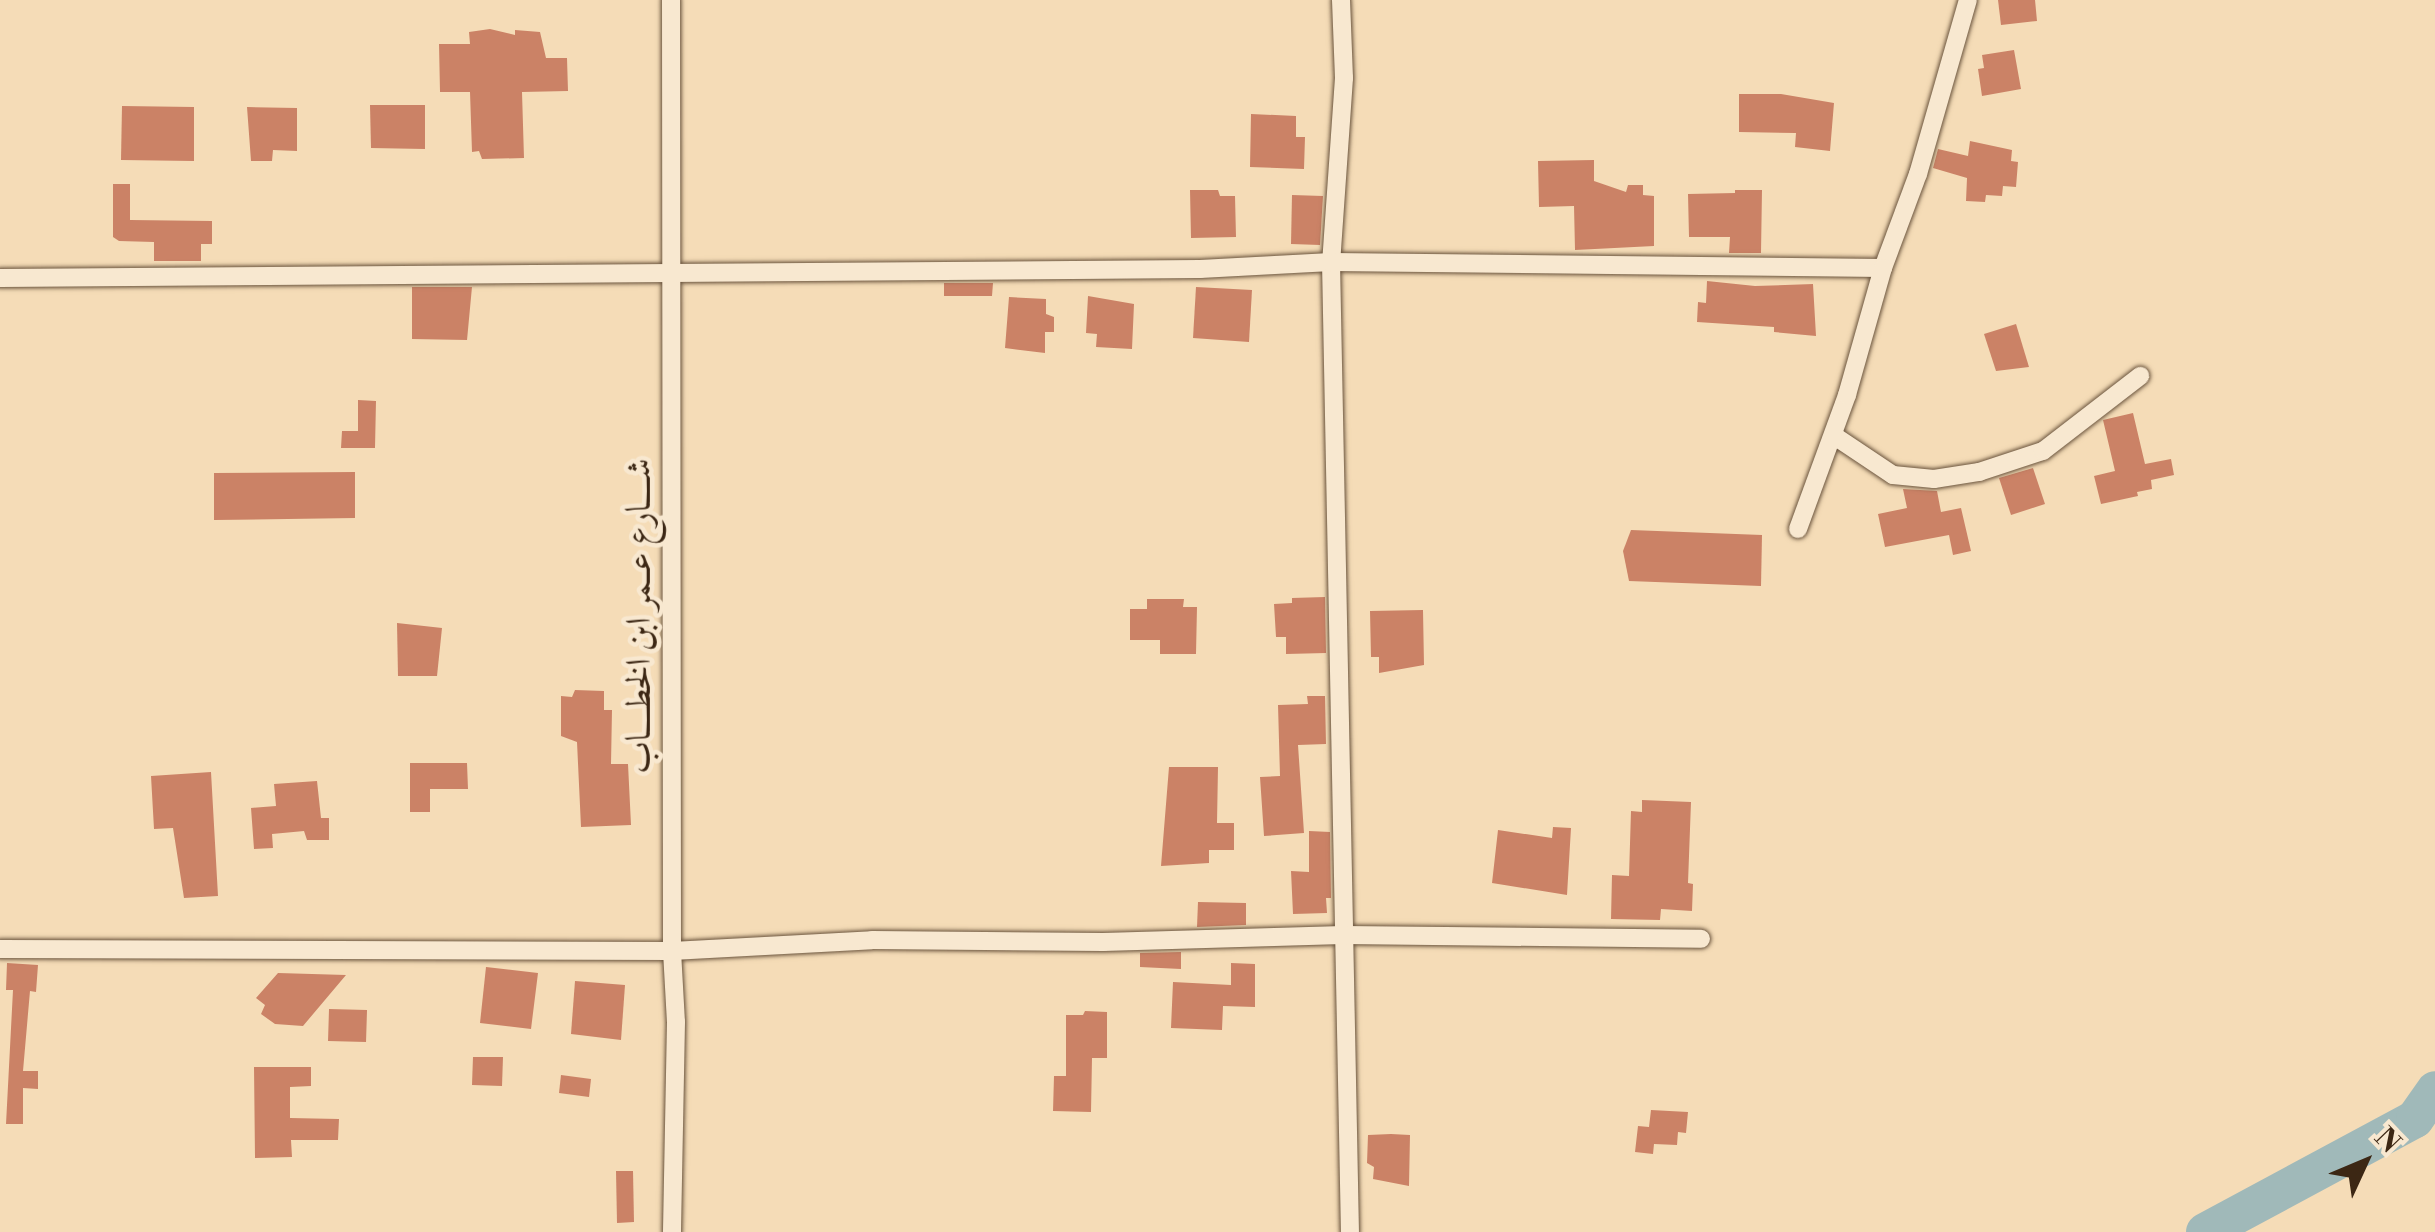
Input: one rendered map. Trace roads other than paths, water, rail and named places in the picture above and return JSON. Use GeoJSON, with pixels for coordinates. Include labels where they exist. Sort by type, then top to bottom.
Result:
{"type":"FeatureCollection","features":[{"type":"Feature","properties":{"kind":"street","name":"شــــارع عــمر ابن الخطــــاب"},"geometry":{"type":"LineString","coordinates":[[671,0],[672,951],[676,1022],[672,1232]]}},
{"type":"Feature","properties":{"kind":"street"},"geometry":{"type":"LineString","coordinates":[[1341,0],[1344,78],[1331,262],[1350,1232]]}},
{"type":"Feature","properties":{"kind":"street"},"geometry":{"type":"LineString","coordinates":[[1798,529],[1833,435],[1883,268],[1918,174],[1968,0]]}},
{"type":"Feature","properties":{"kind":"street"},"geometry":{"type":"LineString","coordinates":[[0,278],[1200,268],[1331,262],[1883,268]]}},
{"type":"Feature","properties":{"kind":"street"},"geometry":{"type":"LineString","coordinates":[[1833,435],[1893,475],[1934,478],[1979,472],[2043,451],[2140,376]]}},
{"type":"Feature","properties":{"kind":"street"},"geometry":{"type":"LineString","coordinates":[[0,949],[672,951],[872,940],[1103,942],[1343,936],[1701,939]]}},
{"type":"Feature","properties":{"kind":"waterway"},"geometry":{"type":"LineString","coordinates":[[2205,1232],[2415,1119],[2435,1090]]}}]}
